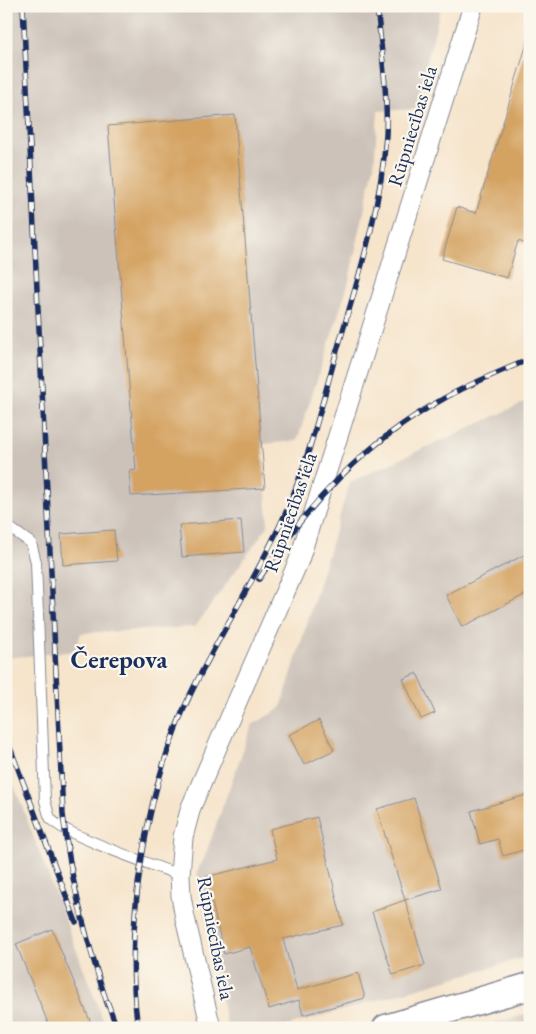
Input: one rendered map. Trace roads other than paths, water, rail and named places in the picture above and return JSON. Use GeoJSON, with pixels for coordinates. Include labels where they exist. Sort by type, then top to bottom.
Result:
{"type":"FeatureCollection","features":[{"type":"Feature","properties":{"kind":"street","name":"Rūpniecības iela"},"geometry":{"type":"LineString","coordinates":[[211,1028],[185,918],[180,874],[183,837],[191,807],[302,551],[473,6]]}},
{"type":"Feature","properties":{"kind":"street"},"geometry":{"type":"LineString","coordinates":[[386,1028],[530,986]]}},
{"type":"Feature","properties":{"kind":"lane"},"geometry":{"type":"LineString","coordinates":[[6,525],[31,543],[36,562],[45,801],[51,819],[64,829],[142,862],[180,874]]}},
{"type":"Feature","properties":{"kind":"railway"},"geometry":{"type":"LineString","coordinates":[[23,6],[63,814],[70,863],[80,911],[108,1006]]}},
{"type":"Feature","properties":{"kind":"railway"},"geometry":{"type":"LineString","coordinates":[[138,1028],[134,988],[136,901],[150,813],[162,770],[175,730],[191,693],[264,558],[294,493],[314,434],[374,218],[386,135],[384,70],[377,6]]}},
{"type":"Feature","properties":{"kind":"railway"},"geometry":{"type":"LineString","coordinates":[[259,579],[297,525],[318,501],[340,477],[388,435],[414,416],[454,393],[530,359]]}},
{"type":"Feature","properties":{"kind":"railway"},"geometry":{"type":"LineString","coordinates":[[6,737],[76,922]]}},
{"type":"Feature","properties":{"kind":"railway"},"geometry":{"type":"LineString","coordinates":[[107,1001],[117,1028]]}},
{"type":"Feature","properties":{"kind":"district","name":"Čerepova"},"geometry":{"type":"Point","coordinates":[119,659]}}]}
